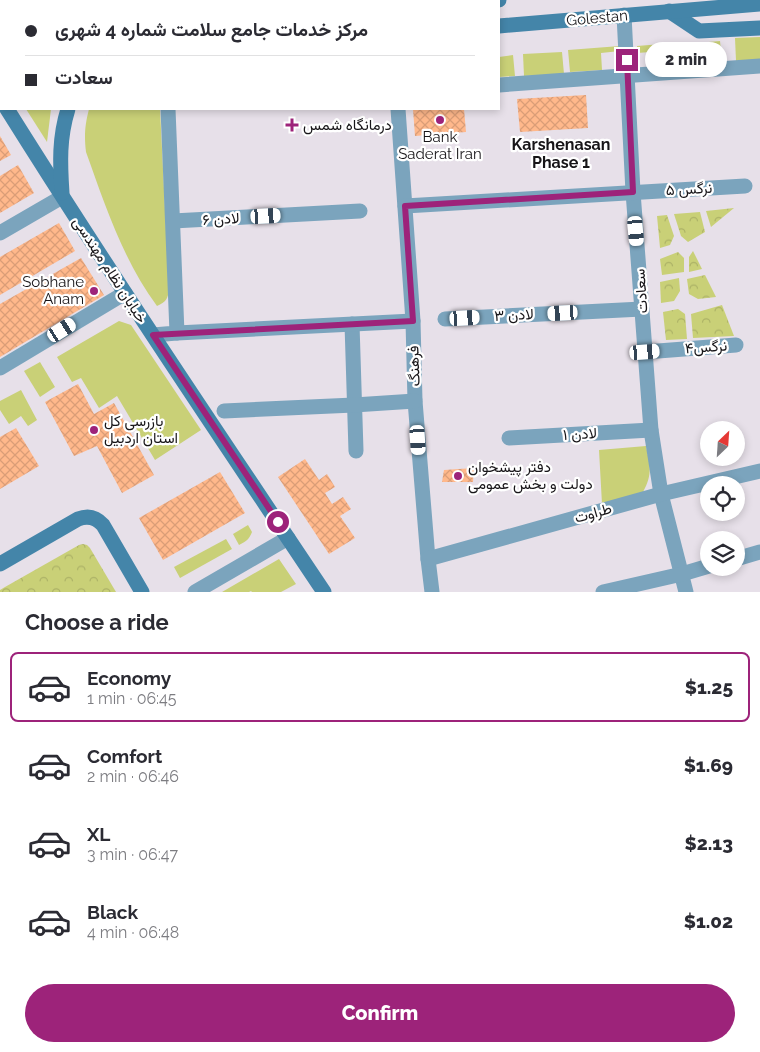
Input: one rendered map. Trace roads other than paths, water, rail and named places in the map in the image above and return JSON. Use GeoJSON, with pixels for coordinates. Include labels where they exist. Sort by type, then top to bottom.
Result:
{"type":"FeatureCollection","features":[{"type":"Feature","properties":{"kind":"street","name":"Golestan"},"geometry":{"type":"LineString","coordinates":[[500,26],[760,4]]}},
{"type":"Feature","properties":{"kind":"street"},"geometry":{"type":"LineString","coordinates":[[669,11],[699,31],[760,28]]}},
{"type":"Feature","properties":{"kind":"street","name":"سعادت"},"geometry":{"type":"LineString","coordinates":[[624,15],[633,192],[651,430],[661,494],[686,592]]}},
{"type":"Feature","properties":{"kind":"street"},"geometry":{"type":"LineString","coordinates":[[500,86],[760,66]]}},
{"type":"Feature","properties":{"kind":"street","name":"خیابان نظام مهندسی"},"geometry":{"type":"LineString","coordinates":[[8,110],[62,198],[324,592]]}},
{"type":"Feature","properties":{"kind":"street"},"geometry":{"type":"LineString","coordinates":[[0,233],[62,198],[61,140],[68,110]]}},
{"type":"Feature","properties":{"kind":"street"},"geometry":{"type":"LineString","coordinates":[[168,110],[177,333]]}},
{"type":"Feature","properties":{"kind":"street","name":"فرهنگ"},"geometry":{"type":"LineString","coordinates":[[398,110],[413,321],[415,401],[432,592]]}},
{"type":"Feature","properties":{"kind":"street","name":"نرگس ۵"},"geometry":{"type":"LineString","coordinates":[[405,206],[745,186]]}},
{"type":"Feature","properties":{"kind":"street","name":"لادن ۶"},"geometry":{"type":"LineString","coordinates":[[173,221],[360,211]]}},
{"type":"Feature","properties":{"kind":"street"},"geometry":{"type":"LineString","coordinates":[[0,368],[125,292]]}},
{"type":"Feature","properties":{"kind":"street","name":"لادن ۳"},"geometry":{"type":"LineString","coordinates":[[445,319],[642,309]]}},
{"type":"Feature","properties":{"kind":"street"},"geometry":{"type":"LineString","coordinates":[[153,335],[413,321]]}},
{"type":"Feature","properties":{"kind":"street"},"geometry":{"type":"LineString","coordinates":[[352,324],[356,451]]}},
{"type":"Feature","properties":{"kind":"street","name":"نرگس۴"},"geometry":{"type":"LineString","coordinates":[[645,352],[736,345]]}},
{"type":"Feature","properties":{"kind":"street"},"geometry":{"type":"LineString","coordinates":[[224,411],[415,401]]}},
{"type":"Feature","properties":{"kind":"street","name":"لادن ۱"},"geometry":{"type":"LineString","coordinates":[[509,438],[651,430]]}},
{"type":"Feature","properties":{"kind":"street","name":"طراوت"},"geometry":{"type":"LineString","coordinates":[[428,559],[661,494],[760,470]]}},
{"type":"Feature","properties":{"kind":"street"},"geometry":{"type":"LineString","coordinates":[[0,564],[78,519],[89,516],[103,525],[142,592]]}},
{"type":"Feature","properties":{"kind":"street"},"geometry":{"type":"LineString","coordinates":[[195,592],[288,538]]}},
{"type":"Feature","properties":{"kind":"street"},"geometry":{"type":"LineString","coordinates":[[745,556],[760,552]]}},
{"type":"Feature","properties":{"kind":"street"},"geometry":{"type":"LineString","coordinates":[[603,592],[700,569]]}},
{"type":"Feature","properties":{"kind":"place","name":"Bank Saderat Iran"},"geometry":{"type":"Point","coordinates":[440,120]}},
{"type":"Feature","properties":{"kind":"place","name":"درمانگاه شمس"},"geometry":{"type":"Point","coordinates":[292,125]}},
{"type":"Feature","properties":{"kind":"place","name":"Sobhane Anam"},"geometry":{"type":"Point","coordinates":[94,291]}},
{"type":"Feature","properties":{"kind":"place","name":"بازرسی کل استان اردبیل"},"geometry":{"type":"Point","coordinates":[94,430]}},
{"type":"Feature","properties":{"kind":"place","name":"دفتر پیشخوان دولت و بخش عمومی"},"geometry":{"type":"Point","coordinates":[458,476]}},
{"type":"Feature","properties":{"kind":"district","name":"Karshenasan Phase 1"},"geometry":{"type":"Point","coordinates":[561,153]}}]}
